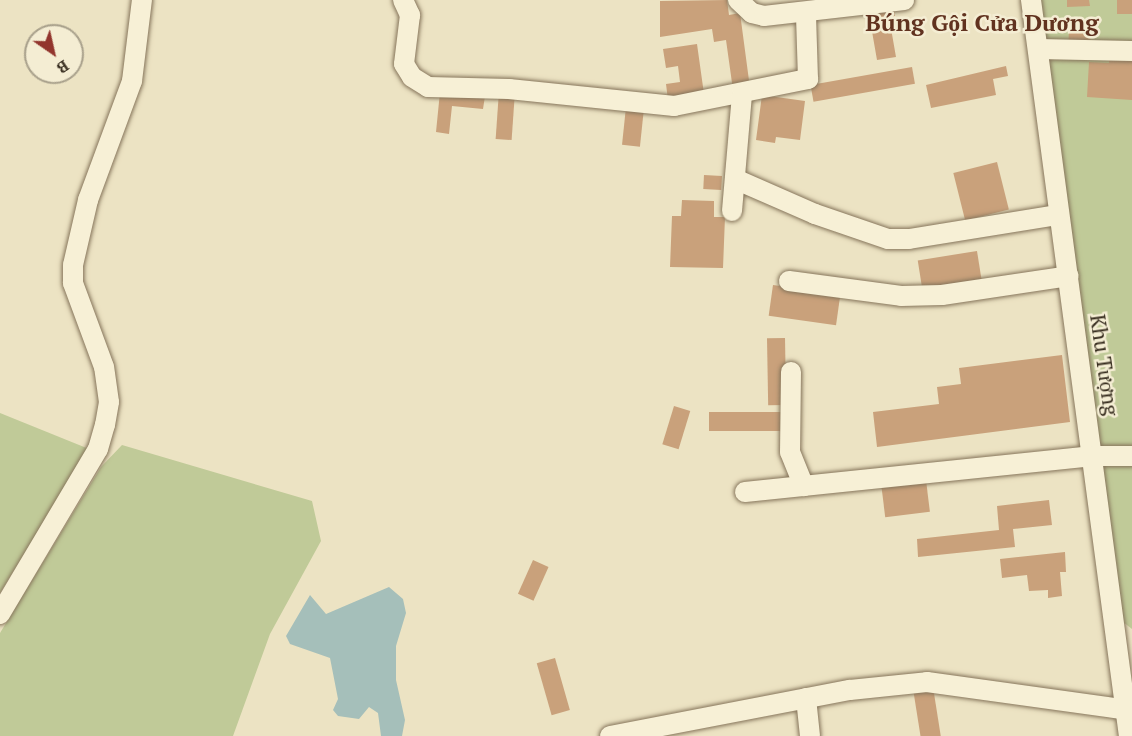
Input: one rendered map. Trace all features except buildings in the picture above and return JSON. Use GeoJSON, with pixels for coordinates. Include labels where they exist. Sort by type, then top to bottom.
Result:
{"type":"FeatureCollection","features":[{"type":"Feature","properties":{"kind":"street"},"geometry":{"type":"LineString","coordinates":[[0,614],[98,449],[105,425],[109,402],[104,367],[73,283],[73,265],[88,200],[132,81],[142,0]]}},
{"type":"Feature","properties":{"kind":"street"},"geometry":{"type":"LineString","coordinates":[[403,0],[410,15],[404,64],[412,77],[428,87],[509,89],[674,106],[808,79],[806,14]]}},
{"type":"Feature","properties":{"kind":"street"},"geometry":{"type":"LineString","coordinates":[[738,0],[752,13],[764,16],[806,14],[904,0]]}},
{"type":"Feature","properties":{"kind":"street","name":"Khu Tượng"},"geometry":{"type":"LineString","coordinates":[[1031,0],[1093,456],[1114,630],[1129,710],[1129,736]]}},
{"type":"Feature","properties":{"kind":"street"},"geometry":{"type":"LineString","coordinates":[[1038,49],[1132,51]]}},
{"type":"Feature","properties":{"kind":"street"},"geometry":{"type":"LineString","coordinates":[[732,211],[742,94]]}},
{"type":"Feature","properties":{"kind":"street"},"geometry":{"type":"LineString","coordinates":[[735,178],[815,214],[888,239],[909,239],[1059,215]]}},
{"type":"Feature","properties":{"kind":"street"},"geometry":{"type":"LineString","coordinates":[[789,281],[901,296],[932,295],[1069,276]]}},
{"type":"Feature","properties":{"kind":"street"},"geometry":{"type":"LineString","coordinates":[[791,372],[790,452],[804,486]]}},
{"type":"Feature","properties":{"kind":"street"},"geometry":{"type":"LineString","coordinates":[[745,492],[1093,456],[1132,456]]}},
{"type":"Feature","properties":{"kind":"street"},"geometry":{"type":"LineString","coordinates":[[1114,630],[1132,638]]}},
{"type":"Feature","properties":{"kind":"street"},"geometry":{"type":"LineString","coordinates":[[610,736],[806,698],[927,682],[1129,710]]}},
{"type":"Feature","properties":{"kind":"street"},"geometry":{"type":"LineString","coordinates":[[806,698],[810,736]]}},
{"type":"Feature","properties":{"kind":"green space"},"geometry":{"type":"Polygon","coordinates":[[[1040,0],[1132,0],[1132,629],[1123,622],[1040,0]]]}},
{"type":"Feature","properties":{"kind":"green space"},"geometry":{"type":"Polygon","coordinates":[[[0,413],[89,449],[0,593],[0,413]]]}},
{"type":"Feature","properties":{"kind":"green space"},"geometry":{"type":"Polygon","coordinates":[[[122,445],[312,501],[321,541],[270,634],[233,736],[0,736],[0,633],[101,467],[122,445]]]}},
{"type":"Feature","properties":{"kind":"water"},"geometry":{"type":"Polygon","coordinates":[[[389,587],[403,599],[406,613],[396,646],[396,680],[405,720],[402,736],[381,736],[378,713],[369,707],[359,719],[338,716],[333,710],[338,699],[330,658],[290,644],[286,636],[310,595],[326,614],[389,587]]]}},
{"type":"Feature","properties":{"kind":"district","name":"Búng Gội Cửa Dương"},"geometry":{"type":"Point","coordinates":[982,23]}}]}
